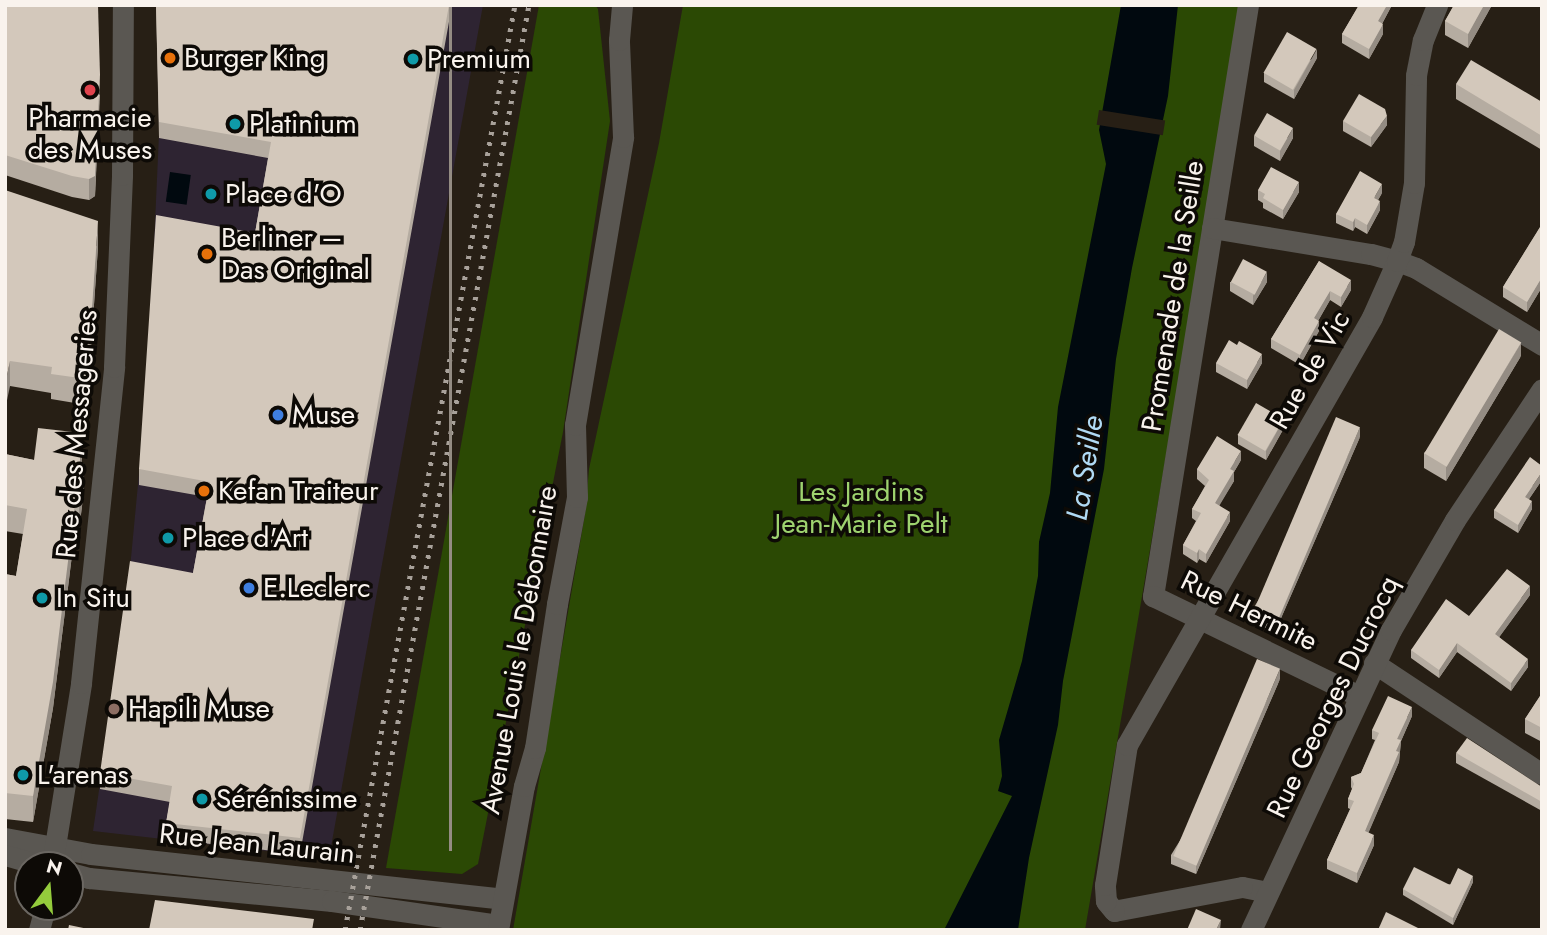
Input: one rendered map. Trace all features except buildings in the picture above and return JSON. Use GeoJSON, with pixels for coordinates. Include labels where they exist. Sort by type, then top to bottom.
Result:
{"type":"FeatureCollection","features":[{"type":"Feature","properties":{"kind":"street","name":"Rue des Messageries"},"geometry":{"type":"LineString","coordinates":[[55,851],[80,683],[114,367],[122,162],[123,5]]}},
{"type":"Feature","properties":{"kind":"street","name":"Avenue Louis le Débonnaire"},"geometry":{"type":"LineString","coordinates":[[498,927],[524,786],[535,748],[557,604],[576,504],[578,481],[575,425],[623,137],[619,40],[622,5]]}},
{"type":"Feature","properties":{"kind":"street","name":"Promenade de la Seille"},"geometry":{"type":"LineString","coordinates":[[1153,596],[1248,5]]}},
{"type":"Feature","properties":{"kind":"street","name":"Rue de Vic"},"geometry":{"type":"LineString","coordinates":[[1268,892],[1242,887],[1127,911],[1114,911],[1106,901],[1105,885],[1127,745],[1372,317],[1397,261],[1404,242],[1414,183],[1416,75],[1423,40],[1437,5]]}},
{"type":"Feature","properties":{"kind":"street"},"geometry":{"type":"LineString","coordinates":[[1212,228],[1371,254],[1397,261],[1416,268],[1542,345]]}},
{"type":"Feature","properties":{"kind":"street","name":"Rue Georges Ducrocq"},"geometry":{"type":"LineString","coordinates":[[1251,930],[1374,663],[1455,520],[1542,389]]}},
{"type":"Feature","properties":{"kind":"street","name":"Rue Hermite"},"geometry":{"type":"LineString","coordinates":[[1153,596],[1359,696]]}},
{"type":"Feature","properties":{"kind":"street"},"geometry":{"type":"LineString","coordinates":[[1374,663],[1542,774]]}},
{"type":"Feature","properties":{"kind":"street","name":"Rue Jean Laurain"},"geometry":{"type":"LineString","coordinates":[[5,838],[40,851]]}},
{"type":"Feature","properties":{"kind":"street","name":"Rue Jean Laurain"},"geometry":{"type":"LineString","coordinates":[[84,859],[503,900]]}},
{"type":"Feature","properties":{"kind":"street","name":"Rue Jean Laurain"},"geometry":{"type":"LineString","coordinates":[[84,877],[332,901],[498,927]]}},
{"type":"Feature","properties":{"kind":"shaded area","name":"Muse"},"geometry":{"type":"Polygon","coordinates":[[[158,5],[483,5],[329,858],[93,831],[127,600],[148,379],[159,134],[158,5]]]}},
{"type":"Feature","properties":{"kind":"green space"},"geometry":{"type":"Polygon","coordinates":[[[539,5],[595,5],[598,9],[610,121],[563,432],[478,864],[462,874],[386,868],[539,5]]]}},
{"type":"Feature","properties":{"kind":"green space","name":"Les Jardins Jean-Marie Pelt"},"geometry":{"type":"Polygon","coordinates":[[[683,5],[1243,5],[1085,930],[513,930],[585,514],[589,469],[659,143],[683,5]]]}},
{"type":"Feature","properties":{"kind":"water","name":"La Seille"},"geometry":{"type":"Polygon","coordinates":[[[1121,5],[1178,5],[1168,96],[1116,359],[1104,469],[1063,681],[1058,725],[1029,858],[1018,930],[944,930],[1012,796],[998,791],[1002,776],[999,740],[1022,661],[1038,576],[1039,542],[1050,493],[1058,407],[1106,164],[1099,130],[1121,5]]]}},
{"type":"Feature","properties":{"kind":"water"},"geometry":{"type":"Polygon","coordinates":[[[170,172],[191,175],[187,205],[166,202],[170,172]]]}},
{"type":"Feature","properties":{"kind":"pier"},"geometry":{"type":"Polygon","coordinates":[[[1099,110],[1165,120],[1163,135],[1097,125],[1099,110]]]}},
{"type":"Feature","properties":{"kind":"railway"},"geometry":{"type":"LineString","coordinates":[[345,930],[515,5]]}},
{"type":"Feature","properties":{"kind":"railway"},"geometry":{"type":"LineString","coordinates":[[360,930],[529,5]]}},
{"type":"Feature","properties":{"kind":"place","name":"Burger King"},"geometry":{"type":"Point","coordinates":[170,58]}},
{"type":"Feature","properties":{"kind":"place","name":"Premium"},"geometry":{"type":"Point","coordinates":[413,59]}},
{"type":"Feature","properties":{"kind":"place","name":"Pharmacie des Muses"},"geometry":{"type":"Point","coordinates":[90,90]}},
{"type":"Feature","properties":{"kind":"place","name":"Platinium"},"geometry":{"type":"Point","coordinates":[235,124]}},
{"type":"Feature","properties":{"kind":"place","name":"Place d'O"},"geometry":{"type":"Point","coordinates":[211,194]}},
{"type":"Feature","properties":{"kind":"place","name":"Berliner – Das Original"},"geometry":{"type":"Point","coordinates":[207,254]}},
{"type":"Feature","properties":{"kind":"place","name":"Muse"},"geometry":{"type":"Point","coordinates":[278,415]}},
{"type":"Feature","properties":{"kind":"place","name":"Kefan Traiteur"},"geometry":{"type":"Point","coordinates":[204,491]}},
{"type":"Feature","properties":{"kind":"place","name":"Place d'Art"},"geometry":{"type":"Point","coordinates":[168,538]}},
{"type":"Feature","properties":{"kind":"place","name":"E.Leclerc"},"geometry":{"type":"Point","coordinates":[249,588]}},
{"type":"Feature","properties":{"kind":"place","name":"In Situ"},"geometry":{"type":"Point","coordinates":[42,598]}},
{"type":"Feature","properties":{"kind":"place","name":"Hapili Muse"},"geometry":{"type":"Point","coordinates":[114,709]}},
{"type":"Feature","properties":{"kind":"place","name":"L'arenas"},"geometry":{"type":"Point","coordinates":[23,775]}},
{"type":"Feature","properties":{"kind":"place","name":"Sérénissime"},"geometry":{"type":"Point","coordinates":[202,799]}}]}
